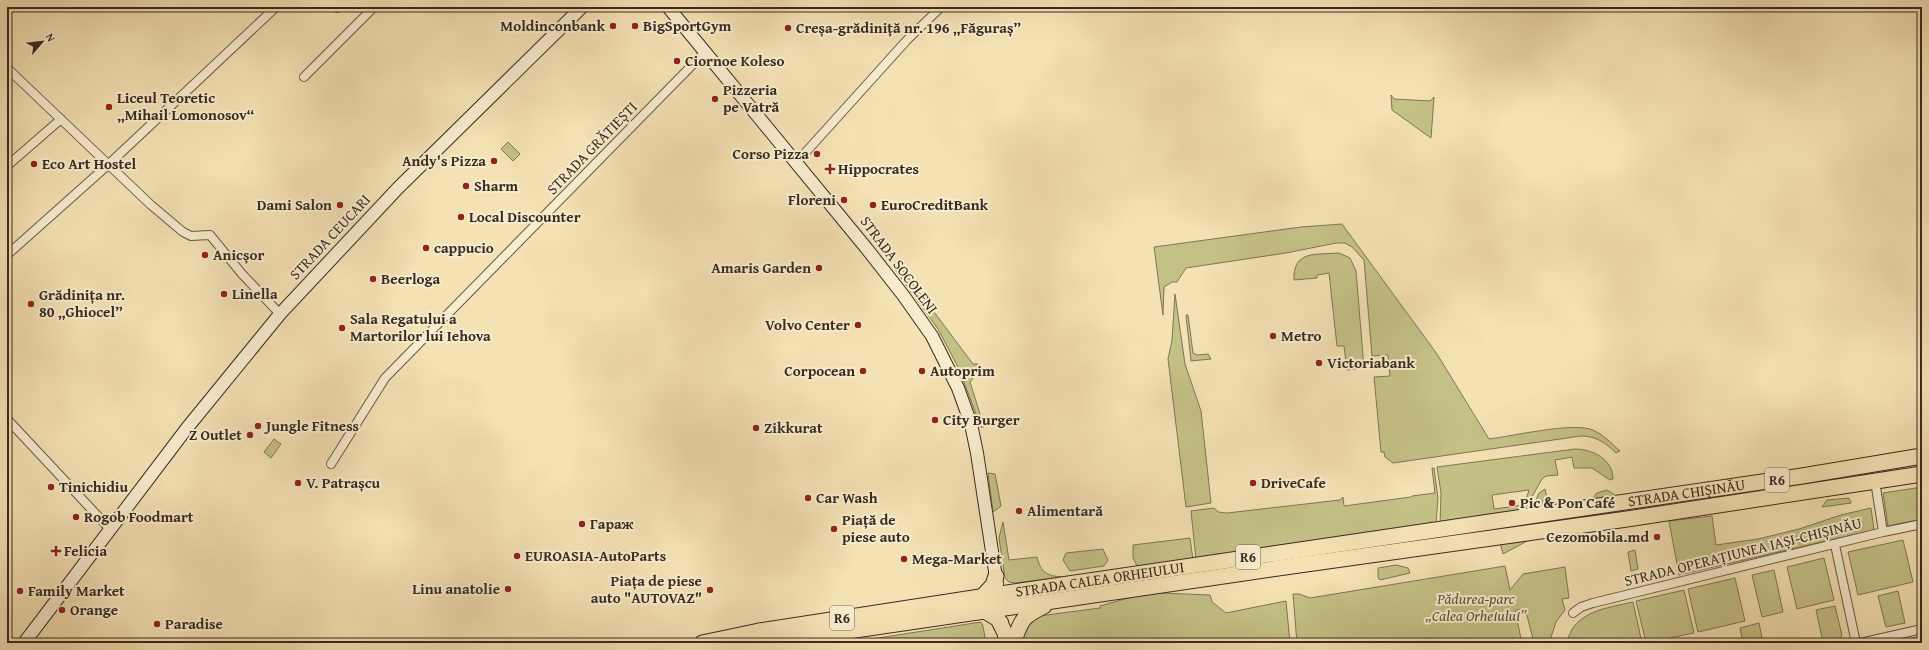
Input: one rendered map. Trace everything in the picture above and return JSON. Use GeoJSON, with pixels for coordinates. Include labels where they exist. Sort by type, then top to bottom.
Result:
{"type":"FeatureCollection","features":[{"type":"Feature","properties":{"kind":"highway","name":"STRADA CHIȘINĂU"},"geometry":{"type":"LineString","coordinates":[[1498,520],[1802,476],[1922,456]]}},
{"type":"Feature","properties":{"kind":"highway","name":"STRADA CHIȘINĂU"},"geometry":{"type":"LineString","coordinates":[[1502,537],[1627,520],[1922,474]]}},
{"type":"Feature","properties":{"kind":"highway"},"geometry":{"type":"LineString","coordinates":[[1882,480],[1907,483],[1922,481]]}},
{"type":"Feature","properties":{"kind":"highway"},"geometry":{"type":"LineString","coordinates":[[1627,520],[1632,500]]}},
{"type":"Feature","properties":{"kind":"highway","name":"STRADA CALEA ORHEIULUI"},"geometry":{"type":"LineString","coordinates":[[767,643],[985,611],[1000,601],[1261,555],[1498,520]]}},
{"type":"Feature","properties":{"kind":"highway","name":"STRADA CALEA ORHEIULUI"},"geometry":{"type":"LineString","coordinates":[[702,643],[759,631],[984,596],[1000,601],[1055,600],[1502,537]]}},
{"type":"Feature","properties":{"kind":"highway"},"geometry":{"type":"LineString","coordinates":[[1261,555],[1264,570]]}},
{"type":"Feature","properties":{"kind":"highway"},"geometry":{"type":"LineString","coordinates":[[984,596],[993,585],[996,576]]}},
{"type":"Feature","properties":{"kind":"highway"},"geometry":{"type":"LineString","coordinates":[[985,611],[998,619],[1007,639],[1025,617],[1055,600]]}},
{"type":"Feature","properties":{"kind":"street"},"geometry":{"type":"LineString","coordinates":[[7,255],[109,164],[276,7]]}},
{"type":"Feature","properties":{"kind":"street"},"geometry":{"type":"LineString","coordinates":[[304,77],[374,7]]}},
{"type":"Feature","properties":{"kind":"street","name":"STRADA CEUCARI"},"geometry":{"type":"LineString","coordinates":[[24,643],[109,528],[186,428],[280,314],[398,188],[582,7]]}},
{"type":"Feature","properties":{"kind":"street","name":"STRADA SOCOLENI"},"geometry":{"type":"LineString","coordinates":[[668,7],[903,295],[932,336],[950,371],[965,406],[975,442],[1007,639]]}},
{"type":"Feature","properties":{"kind":"street"},"geometry":{"type":"LineString","coordinates":[[796,163],[907,40],[941,7]]}},
{"type":"Feature","properties":{"kind":"street","name":"STRADA GRĂTIEȘTI"},"geometry":{"type":"LineString","coordinates":[[331,464],[385,378],[705,52]]}},
{"type":"Feature","properties":{"kind":"street"},"geometry":{"type":"LineString","coordinates":[[8,70],[151,205],[183,232],[191,236],[210,236],[242,274],[280,314]]}},
{"type":"Feature","properties":{"kind":"street"},"geometry":{"type":"LineString","coordinates":[[7,166],[61,119]]}},
{"type":"Feature","properties":{"kind":"street"},"geometry":{"type":"LineString","coordinates":[[7,419],[109,528]]}},
{"type":"Feature","properties":{"kind":"street"},"geometry":{"type":"LineString","coordinates":[[1882,480],[1883,532]]}},
{"type":"Feature","properties":{"kind":"street","name":"STRADA OPERAȚIUNEA IAȘI-CHIȘINĂU"},"geometry":{"type":"LineString","coordinates":[[1574,613],[1581,607],[1593,603],[1835,545],[1883,532],[1922,524]]}},
{"type":"Feature","properties":{"kind":"street"},"geometry":{"type":"LineString","coordinates":[[1835,545],[1856,643]]}},
{"type":"Feature","properties":{"kind":"street"},"geometry":{"type":"LineString","coordinates":[[1860,643],[1922,629]]}},
{"type":"Feature","properties":{"kind":"green space"},"geometry":{"type":"Polygon","coordinates":[[[1391,95],[1394,99],[1430,101],[1434,97],[1431,138],[1392,110],[1391,95]]]}},
{"type":"Feature","properties":{"kind":"green space"},"geometry":{"type":"Polygon","coordinates":[[[508,142],[520,154],[513,161],[501,149],[508,142]]]}},
{"type":"Feature","properties":{"kind":"green space"},"geometry":{"type":"Polygon","coordinates":[[[1342,224],[1437,354],[1489,439],[1555,429],[1581,428],[1590,429],[1598,433],[1620,451],[1616,453],[1600,441],[1591,437],[1581,436],[1393,463],[1385,457],[1384,452],[1381,452],[1374,377],[1390,376],[1388,355],[1372,356],[1364,260],[1352,247],[1345,243],[1336,243],[1286,253],[1186,268],[1177,282],[1172,282],[1164,287],[1163,315],[1154,247],[1301,227],[1342,224]]]}},
{"type":"Feature","properties":{"kind":"green space"},"geometry":{"type":"Polygon","coordinates":[[[1339,253],[1350,258],[1356,271],[1364,368],[1347,370],[1344,346],[1337,346],[1329,273],[1317,275],[1317,278],[1294,280],[1297,263],[1301,259],[1307,256],[1339,253]]]}},
{"type":"Feature","properties":{"kind":"green space"},"geometry":{"type":"Polygon","coordinates":[[[898,264],[973,364],[978,364],[981,368],[970,382],[984,427],[981,427],[959,369],[938,329],[894,268],[898,264]]]}},
{"type":"Feature","properties":{"kind":"green space"},"geometry":{"type":"Polygon","coordinates":[[[1175,294],[1185,364],[1201,411],[1211,503],[1186,507],[1168,359],[1172,340],[1175,294]]]}},
{"type":"Feature","properties":{"kind":"green space"},"geometry":{"type":"Polygon","coordinates":[[[1186,315],[1188,315],[1193,353],[1197,355],[1208,354],[1211,359],[1191,361],[1186,315]]]}},
{"type":"Feature","properties":{"kind":"green space"},"geometry":{"type":"Polygon","coordinates":[[[274,439],[281,444],[271,458],[264,452],[274,439]]]}},
{"type":"Feature","properties":{"kind":"green space"},"geometry":{"type":"Polygon","coordinates":[[[1582,449],[1600,456],[1609,466],[1613,479],[1610,480],[1592,468],[1574,468],[1572,457],[1555,460],[1558,475],[1546,476],[1542,479],[1524,511],[1440,525],[1441,493],[1437,467],[1582,449]],[[1529,490],[1492,495],[1494,509],[1524,505],[1529,490]]]}},
{"type":"Feature","properties":{"kind":"green space"},"geometry":{"type":"Polygon","coordinates":[[[1432,468],[1434,468],[1438,498],[1436,524],[1196,560],[1191,511],[1214,508],[1218,512],[1227,513],[1340,500],[1343,497],[1344,506],[1435,493],[1432,468]]]}},
{"type":"Feature","properties":{"kind":"green space"},"geometry":{"type":"Polygon","coordinates":[[[988,473],[995,474],[1001,506],[993,512],[988,473]]]}},
{"type":"Feature","properties":{"kind":"green space"},"geometry":{"type":"Polygon","coordinates":[[[1822,481],[1763,493],[1634,513],[1638,505],[1822,481]]]}},
{"type":"Feature","properties":{"kind":"green space"},"geometry":{"type":"Polygon","coordinates":[[[1922,487],[1922,519],[1888,526],[1883,493],[1922,487]]]}},
{"type":"Feature","properties":{"kind":"green space"},"geometry":{"type":"Polygon","coordinates":[[[1545,489],[1547,498],[1550,498],[1542,501],[1543,506],[1537,508],[1535,502],[1539,493],[1545,489]]]}},
{"type":"Feature","properties":{"kind":"green space"},"geometry":{"type":"Polygon","coordinates":[[[1607,490],[1615,495],[1614,497],[1594,500],[1593,498],[1597,493],[1607,490]]]}},
{"type":"Feature","properties":{"kind":"green space"},"geometry":{"type":"Polygon","coordinates":[[[1849,498],[1851,503],[1822,507],[1827,500],[1849,498]]]}},
{"type":"Feature","properties":{"kind":"green space"},"geometry":{"type":"Polygon","coordinates":[[[1625,508],[1622,511],[1394,546],[1275,560],[1625,508]]]}},
{"type":"Feature","properties":{"kind":"green space"},"geometry":{"type":"Polygon","coordinates":[[[1871,508],[1874,530],[1679,575],[1669,521],[1712,516],[1716,545],[1758,539],[1799,529],[1841,515],[1871,508]]]}},
{"type":"Feature","properties":{"kind":"green space"},"geometry":{"type":"Polygon","coordinates":[[[1003,522],[1009,560],[1037,557],[1040,567],[1046,573],[1053,576],[1063,577],[1015,583],[1009,582],[1005,578],[999,538],[1003,522]]]}},
{"type":"Feature","properties":{"kind":"green space"},"geometry":{"type":"Polygon","coordinates":[[[1190,538],[1193,560],[1137,566],[1133,558],[1133,545],[1190,538]]]}},
{"type":"Feature","properties":{"kind":"green space"},"geometry":{"type":"Polygon","coordinates":[[[1529,540],[1503,554],[1500,542],[1529,540]]]}},
{"type":"Feature","properties":{"kind":"green space"},"geometry":{"type":"Polygon","coordinates":[[[1903,540],[1913,582],[1858,595],[1848,552],[1903,540]]]}},
{"type":"Feature","properties":{"kind":"green space"},"geometry":{"type":"Polygon","coordinates":[[[1103,549],[1108,560],[1104,566],[1070,571],[1063,560],[1066,553],[1103,549]]]}},
{"type":"Feature","properties":{"kind":"green space"},"geometry":{"type":"Polygon","coordinates":[[[1635,550],[1638,569],[1631,571],[1628,552],[1635,550]]]}},
{"type":"Feature","properties":{"kind":"green space"},"geometry":{"type":"Polygon","coordinates":[[[1824,558],[1834,600],[1797,609],[1787,567],[1824,558]]]}},
{"type":"Feature","properties":{"kind":"green space"},"geometry":{"type":"Polygon","coordinates":[[[1396,565],[1408,568],[1410,573],[1380,580],[1378,578],[1378,568],[1396,565]]]}},
{"type":"Feature","properties":{"kind":"green space","name":"Pădurea-parc „Calea Orheiului”"},"geometry":{"type":"Polygon","coordinates":[[[1505,566],[1510,590],[1523,574],[1565,567],[1569,598],[1562,599],[1565,610],[1556,622],[1549,643],[1534,643],[1525,608],[1515,611],[1522,643],[1297,643],[1293,594],[1299,594],[1310,598],[1505,566]]]}},
{"type":"Feature","properties":{"kind":"green space"},"geometry":{"type":"Polygon","coordinates":[[[1774,570],[1783,612],[1762,617],[1752,575],[1774,570]]]}},
{"type":"Feature","properties":{"kind":"green space"},"geometry":{"type":"Polygon","coordinates":[[[1735,578],[1745,621],[1698,632],[1688,589],[1735,578]]]}},
{"type":"Feature","properties":{"kind":"green space"},"geometry":{"type":"Polygon","coordinates":[[[1684,590],[1694,633],[1646,643],[1636,601],[1684,590]]]}},
{"type":"Feature","properties":{"kind":"green space"},"geometry":{"type":"Polygon","coordinates":[[[1898,591],[1905,623],[1886,627],[1878,596],[1898,591]]]}},
{"type":"Feature","properties":{"kind":"green space"},"geometry":{"type":"Polygon","coordinates":[[[1161,593],[1210,595],[1212,602],[1226,613],[1286,601],[1290,643],[1016,643],[1022,625],[1039,616],[1100,608],[1100,606],[1132,597],[1161,593]]]}},
{"type":"Feature","properties":{"kind":"green space"},"geometry":{"type":"Polygon","coordinates":[[[1633,602],[1642,643],[1567,643],[1570,632],[1576,624],[1592,613],[1613,606],[1633,602]]]}},
{"type":"Feature","properties":{"kind":"green space"},"geometry":{"type":"Polygon","coordinates":[[[1835,606],[1842,635],[1840,638],[1823,642],[1816,610],[1835,606]]]}},
{"type":"Feature","properties":{"kind":"green space"},"geometry":{"type":"Polygon","coordinates":[[[981,622],[986,643],[865,643],[865,640],[981,622]]]}},
{"type":"Feature","properties":{"kind":"green space"},"geometry":{"type":"Polygon","coordinates":[[[1759,623],[1763,643],[1743,643],[1740,628],[1759,623]]]}},
{"type":"Feature","properties":{"kind":"green space"},"geometry":{"type":"Polygon","coordinates":[[[1922,636],[1922,643],[1891,643],[1922,636]]]}},
{"type":"Feature","properties":{"kind":"place","name":"Moldinconbank"},"geometry":{"type":"Point","coordinates":[613,26]}},
{"type":"Feature","properties":{"kind":"place","name":"BigSportGym"},"geometry":{"type":"Point","coordinates":[635,26]}},
{"type":"Feature","properties":{"kind":"place","name":"Creșa-grădiniță nr. 196 „Făguraș”"},"geometry":{"type":"Point","coordinates":[788,28]}},
{"type":"Feature","properties":{"kind":"place","name":"Ciornoe Koleso"},"geometry":{"type":"Point","coordinates":[677,61]}},
{"type":"Feature","properties":{"kind":"place","name":"Pizzeria pe Vatră"},"geometry":{"type":"Point","coordinates":[715,99]}},
{"type":"Feature","properties":{"kind":"place","name":"Liceul Teoretic „Mihail Lomonosov“"},"geometry":{"type":"Point","coordinates":[109,107]}},
{"type":"Feature","properties":{"kind":"place","name":"Corso Pizza"},"geometry":{"type":"Point","coordinates":[817,154]}},
{"type":"Feature","properties":{"kind":"place","name":"Andy's Pizza"},"geometry":{"type":"Point","coordinates":[494,161]}},
{"type":"Feature","properties":{"kind":"place","name":"Eco Art Hostel"},"geometry":{"type":"Point","coordinates":[34,164]}},
{"type":"Feature","properties":{"kind":"place","name":"Hippocrates"},"geometry":{"type":"Point","coordinates":[830,169]}},
{"type":"Feature","properties":{"kind":"place","name":"Sharm"},"geometry":{"type":"Point","coordinates":[466,186]}},
{"type":"Feature","properties":{"kind":"place","name":"Floreni"},"geometry":{"type":"Point","coordinates":[844,200]}},
{"type":"Feature","properties":{"kind":"place","name":"Dami Salon"},"geometry":{"type":"Point","coordinates":[340,205]}},
{"type":"Feature","properties":{"kind":"place","name":"EuroCreditBank"},"geometry":{"type":"Point","coordinates":[873,205]}},
{"type":"Feature","properties":{"kind":"place","name":"Local Discounter"},"geometry":{"type":"Point","coordinates":[461,217]}},
{"type":"Feature","properties":{"kind":"place","name":"cappucio"},"geometry":{"type":"Point","coordinates":[426,248]}},
{"type":"Feature","properties":{"kind":"place","name":"Anicșor"},"geometry":{"type":"Point","coordinates":[205,255]}},
{"type":"Feature","properties":{"kind":"place","name":"Amaris Garden"},"geometry":{"type":"Point","coordinates":[819,268]}},
{"type":"Feature","properties":{"kind":"place","name":"Beerloga"},"geometry":{"type":"Point","coordinates":[373,279]}},
{"type":"Feature","properties":{"kind":"place","name":"Linella"},"geometry":{"type":"Point","coordinates":[224,294]}},
{"type":"Feature","properties":{"kind":"place","name":"Grădinița nr. 80 „Ghiocel”"},"geometry":{"type":"Point","coordinates":[31,304]}},
{"type":"Feature","properties":{"kind":"place","name":"Volvo Center"},"geometry":{"type":"Point","coordinates":[858,325]}},
{"type":"Feature","properties":{"kind":"place","name":"Sala Regatului a Martorilor lui Iehova"},"geometry":{"type":"Point","coordinates":[342,328]}},
{"type":"Feature","properties":{"kind":"place","name":"Metro"},"geometry":{"type":"Point","coordinates":[1273,336]}},
{"type":"Feature","properties":{"kind":"place","name":"Victoriabank"},"geometry":{"type":"Point","coordinates":[1319,363]}},
{"type":"Feature","properties":{"kind":"place","name":"Corpocean"},"geometry":{"type":"Point","coordinates":[863,371]}},
{"type":"Feature","properties":{"kind":"place","name":"Autoprim"},"geometry":{"type":"Point","coordinates":[922,371]}},
{"type":"Feature","properties":{"kind":"place","name":"City Burger"},"geometry":{"type":"Point","coordinates":[935,420]}},
{"type":"Feature","properties":{"kind":"place","name":"Jungle Fitness"},"geometry":{"type":"Point","coordinates":[258,426]}},
{"type":"Feature","properties":{"kind":"place","name":"Zikkurat"},"geometry":{"type":"Point","coordinates":[756,428]}},
{"type":"Feature","properties":{"kind":"place","name":"Z Outlet"},"geometry":{"type":"Point","coordinates":[250,435]}},
{"type":"Feature","properties":{"kind":"place","name":"V. Patrașcu"},"geometry":{"type":"Point","coordinates":[298,483]}},
{"type":"Feature","properties":{"kind":"place","name":"DriveCafe"},"geometry":{"type":"Point","coordinates":[1253,483]}},
{"type":"Feature","properties":{"kind":"place","name":"Tinichidiu"},"geometry":{"type":"Point","coordinates":[51,487]}},
{"type":"Feature","properties":{"kind":"place","name":"Car Wash"},"geometry":{"type":"Point","coordinates":[808,498]}},
{"type":"Feature","properties":{"kind":"place","name":"Pic & Pon Café"},"geometry":{"type":"Point","coordinates":[1512,503]}},
{"type":"Feature","properties":{"kind":"place","name":"Alimentară"},"geometry":{"type":"Point","coordinates":[1019,511]}},
{"type":"Feature","properties":{"kind":"place","name":"Rogob Foodmart"},"geometry":{"type":"Point","coordinates":[76,517]}},
{"type":"Feature","properties":{"kind":"place","name":"Гараж"},"geometry":{"type":"Point","coordinates":[582,524]}},
{"type":"Feature","properties":{"kind":"place","name":"Piață de piese auto"},"geometry":{"type":"Point","coordinates":[834,529]}},
{"type":"Feature","properties":{"kind":"place","name":"Cezomobila.md"},"geometry":{"type":"Point","coordinates":[1657,537]}},
{"type":"Feature","properties":{"kind":"place","name":"Felicia"},"geometry":{"type":"Point","coordinates":[56,551]}},
{"type":"Feature","properties":{"kind":"place","name":"EUROASIA-AutoParts"},"geometry":{"type":"Point","coordinates":[517,556]}},
{"type":"Feature","properties":{"kind":"place","name":"Mega-Market"},"geometry":{"type":"Point","coordinates":[904,559]}},
{"type":"Feature","properties":{"kind":"place","name":"Linu anatolie"},"geometry":{"type":"Point","coordinates":[508,589]}},
{"type":"Feature","properties":{"kind":"place","name":"Piața de piese auto \"AUTOVAZ\""},"geometry":{"type":"Point","coordinates":[710,590]}},
{"type":"Feature","properties":{"kind":"place","name":"Family Market"},"geometry":{"type":"Point","coordinates":[20,591]}},
{"type":"Feature","properties":{"kind":"place","name":"Orange"},"geometry":{"type":"Point","coordinates":[62,610]}},
{"type":"Feature","properties":{"kind":"place","name":"Paradise"},"geometry":{"type":"Point","coordinates":[157,624]}}]}
